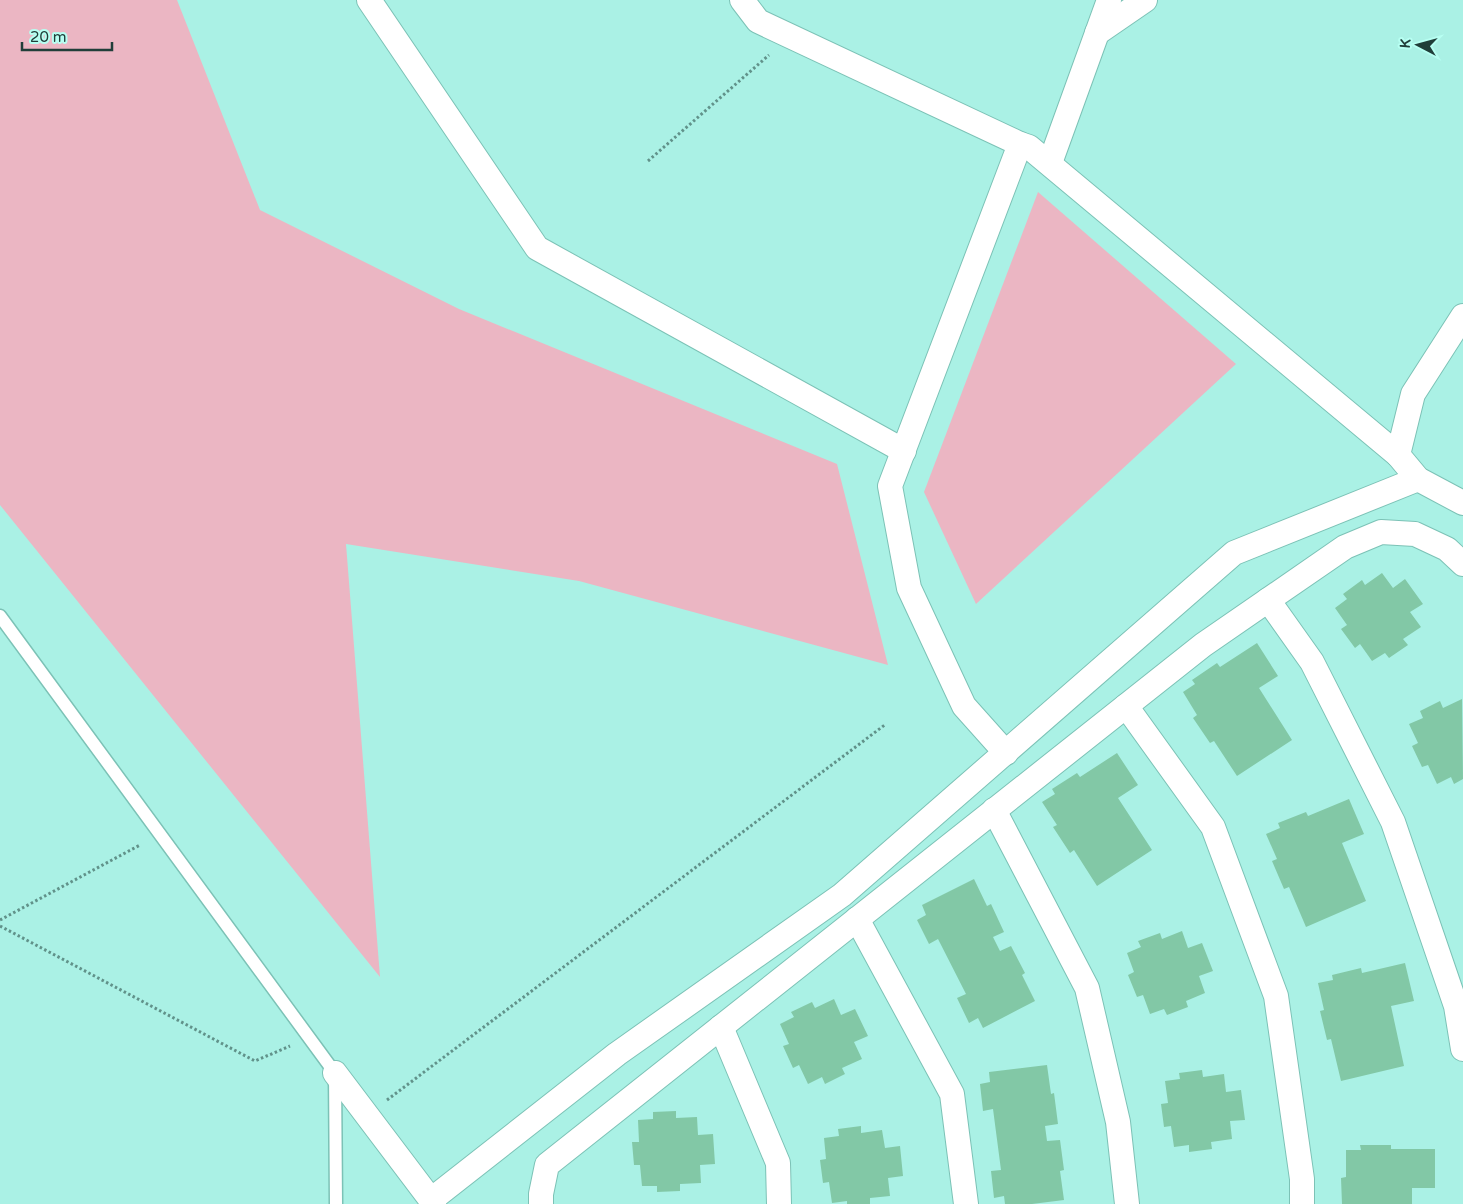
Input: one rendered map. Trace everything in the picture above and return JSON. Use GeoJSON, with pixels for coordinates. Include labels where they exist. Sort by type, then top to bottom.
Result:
{"type":"FeatureCollection","features":[{"type":"Feature","properties":{"kind":"street"},"geometry":{"type":"LineString","coordinates":[[369,0],[536,248],[904,451]]}},
{"type":"Feature","properties":{"kind":"street"},"geometry":{"type":"LineString","coordinates":[[742,0],[758,21],[1029,147],[1398,455],[1418,479],[1463,502]]}},
{"type":"Feature","properties":{"kind":"street"},"geometry":{"type":"LineString","coordinates":[[1050,163],[1109,0]]}},
{"type":"Feature","properties":{"kind":"street"},"geometry":{"type":"LineString","coordinates":[[1097,33],[1145,0]]}},
{"type":"Feature","properties":{"kind":"street"},"geometry":{"type":"LineString","coordinates":[[1006,753],[964,706],[909,588],[890,486],[1020,144]]}},
{"type":"Feature","properties":{"kind":"street"},"geometry":{"type":"LineString","coordinates":[[1398,455],[1412,394],[1463,316]]}},
{"type":"Feature","properties":{"kind":"street"},"geometry":{"type":"LineString","coordinates":[[335,1073],[429,1203],[617,1054],[842,896],[1234,553],[1418,479]]}},
{"type":"Feature","properties":{"kind":"street"},"geometry":{"type":"LineString","coordinates":[[541,1204],[541,1194],[547,1165],[1202,645],[1345,547],[1381,532],[1415,534],[1447,549],[1463,564]]}},
{"type":"Feature","properties":{"kind":"street"},"geometry":{"type":"LineString","coordinates":[[1268,600],[1312,662],[1393,822],[1456,1006],[1463,1049]]}},
{"type":"Feature","properties":{"kind":"street"},"geometry":{"type":"LineString","coordinates":[[1126,706],[1213,827],[1276,996],[1302,1180],[1302,1204]]}},
{"type":"Feature","properties":{"kind":"street"},"geometry":{"type":"LineString","coordinates":[[994,810],[1087,988],[1118,1122],[1127,1204]]}},
{"type":"Feature","properties":{"kind":"street"},"geometry":{"type":"LineString","coordinates":[[857,919],[952,1094],[966,1204]]}},
{"type":"Feature","properties":{"kind":"street"},"geometry":{"type":"LineString","coordinates":[[722,1027],[778,1163],[779,1204]]}},
{"type":"Feature","properties":{"kind":"lane"},"geometry":{"type":"LineString","coordinates":[[0,616],[335,1073],[336,1204]]}},
{"type":"Feature","properties":{"kind":"path"},"geometry":{"type":"LineString","coordinates":[[648,162],[790,36]]}},
{"type":"Feature","properties":{"kind":"path"},"geometry":{"type":"LineString","coordinates":[[367,1115],[886,724]]}},
{"type":"Feature","properties":{"kind":"path"},"geometry":{"type":"LineString","coordinates":[[0,920],[160,834]]}},
{"type":"Feature","properties":{"kind":"path"},"geometry":{"type":"LineString","coordinates":[[0,926],[255,1061],[309,1038]]}},
{"type":"Feature","properties":{"kind":"shaded area"},"geometry":{"type":"Polygon","coordinates":[[[0,0],[177,0],[260,210],[459,309],[837,464],[888,665],[579,581],[346,544],[380,977],[0,505],[0,0]]]}},
{"type":"Feature","properties":{"kind":"shaded area"},"geometry":{"type":"Polygon","coordinates":[[[1038,192],[1236,364],[976,604],[924,492],[1038,192]]]}},
{"type":"Feature","properties":{"kind":"building"},"geometry":{"type":"Polygon","coordinates":[[[1382,573],[1393,588],[1405,579],[1423,604],[1410,612],[1421,627],[1403,639],[1408,645],[1389,658],[1385,653],[1372,661],[1360,644],[1355,648],[1341,629],[1347,625],[1335,608],[1347,599],[1343,594],[1362,580],[1365,585],[1382,573]]]}},
{"type":"Feature","properties":{"kind":"building"},"geometry":{"type":"Polygon","coordinates":[[[1257,643],[1278,676],[1259,688],[1292,740],[1237,776],[1214,741],[1210,743],[1193,718],[1197,715],[1183,692],[1195,684],[1192,680],[1217,663],[1220,667],[1257,643]]]}},
{"type":"Feature","properties":{"kind":"building"},"geometry":{"type":"Polygon","coordinates":[[[1462,699],[1463,779],[1454,784],[1451,777],[1437,784],[1428,765],[1422,767],[1412,746],[1418,743],[1409,724],[1423,718],[1420,711],[1440,701],[1443,708],[1462,699]]]}},
{"type":"Feature","properties":{"kind":"building"},"geometry":{"type":"Polygon","coordinates":[[[1117,753],[1138,785],[1118,798],[1152,850],[1097,886],[1074,850],[1070,853],[1053,827],[1057,825],[1042,802],[1055,794],[1052,789],[1077,773],[1080,777],[1117,753]]]}},
{"type":"Feature","properties":{"kind":"building"},"geometry":{"type":"Polygon","coordinates":[[[1349,799],[1364,834],[1342,843],[1366,901],[1306,927],[1289,887],[1284,889],[1272,861],[1277,859],[1266,834],[1280,828],[1278,823],[1306,812],[1308,816],[1349,799]]]}},
{"type":"Feature","properties":{"kind":"building"},"geometry":{"type":"Polygon","coordinates":[[[974,879],[987,906],[991,904],[1004,932],[993,937],[1000,951],[1011,946],[1025,973],[1022,975],[1035,1001],[983,1028],[978,1018],[969,1023],[957,998],[966,994],[938,939],[929,944],[917,920],[926,915],[922,905],[974,879]]]}},
{"type":"Feature","properties":{"kind":"building"},"geometry":{"type":"Polygon","coordinates":[[[1182,931],[1188,948],[1202,943],[1213,971],[1199,976],[1205,993],[1186,1001],[1188,1007],[1167,1015],[1164,1009],[1150,1014],[1143,995],[1137,997],[1128,975],[1134,972],[1127,953],[1141,947],[1138,941],[1160,933],[1162,939],[1182,931]]]}},
{"type":"Feature","properties":{"kind":"building"},"geometry":{"type":"Polygon","coordinates":[[[1405,963],[1414,1001],[1391,1006],[1404,1066],[1341,1081],[1331,1039],[1327,1040],[1320,1011],[1324,1010],[1318,983],[1333,980],[1332,975],[1361,968],[1362,973],[1405,963]]]}},
{"type":"Feature","properties":{"kind":"building"},"geometry":{"type":"Polygon","coordinates":[[[834,999],[841,1015],[855,1009],[868,1036],[854,1042],[862,1059],[842,1068],[845,1074],[825,1084],[822,1077],[808,1084],[799,1065],[793,1068],[783,1046],[789,1044],[780,1024],[794,1017],[791,1012],[812,1002],[815,1008],[834,999]]]}},
{"type":"Feature","properties":{"kind":"building"},"geometry":{"type":"Polygon","coordinates":[[[1047,1065],[1051,1094],[1054,1093],[1058,1124],[1045,1126],[1047,1141],[1060,1140],[1064,1170],[1060,1171],[1064,1200],[1032,1204],[1005,1204],[1004,1196],[994,1198],[991,1171],[1001,1170],[993,1109],[983,1111],[980,1084],[990,1082],[989,1072],[1047,1065]]]}},
{"type":"Feature","properties":{"kind":"building"},"geometry":{"type":"Polygon","coordinates":[[[1202,1070],[1203,1077],[1224,1074],[1226,1092],[1241,1090],[1245,1120],[1230,1121],[1232,1139],[1211,1142],[1212,1149],[1189,1152],[1189,1145],[1174,1147],[1171,1126],[1164,1127],[1161,1104],[1168,1103],[1165,1081],[1180,1079],[1179,1073],[1202,1070]]]}},
{"type":"Feature","properties":{"kind":"building"},"geometry":{"type":"Polygon","coordinates":[[[676,1111],[676,1118],[697,1117],[698,1135],[713,1134],[715,1164],[700,1165],[701,1183],[680,1184],[680,1191],[657,1192],[657,1186],[642,1186],[640,1165],[634,1165],[632,1142],[639,1142],[638,1120],[653,1119],[653,1112],[676,1111]]]}},
{"type":"Feature","properties":{"kind":"building"},"geometry":{"type":"Polygon","coordinates":[[[861,1126],[861,1133],[882,1130],[885,1148],[900,1146],[903,1176],[888,1178],[890,1196],[870,1198],[870,1204],[847,1204],[847,1201],[832,1203],[829,1182],[823,1183],[820,1160],[826,1159],[824,1138],[839,1136],[838,1129],[861,1126]]]}},
{"type":"Feature","properties":{"kind":"building"},"geometry":{"type":"Polygon","coordinates":[[[1360,1145],[1391,1145],[1391,1149],[1435,1149],[1435,1188],[1412,1188],[1412,1204],[1342,1204],[1341,1178],[1346,1177],[1346,1150],[1361,1150],[1360,1145]]]}}]}
